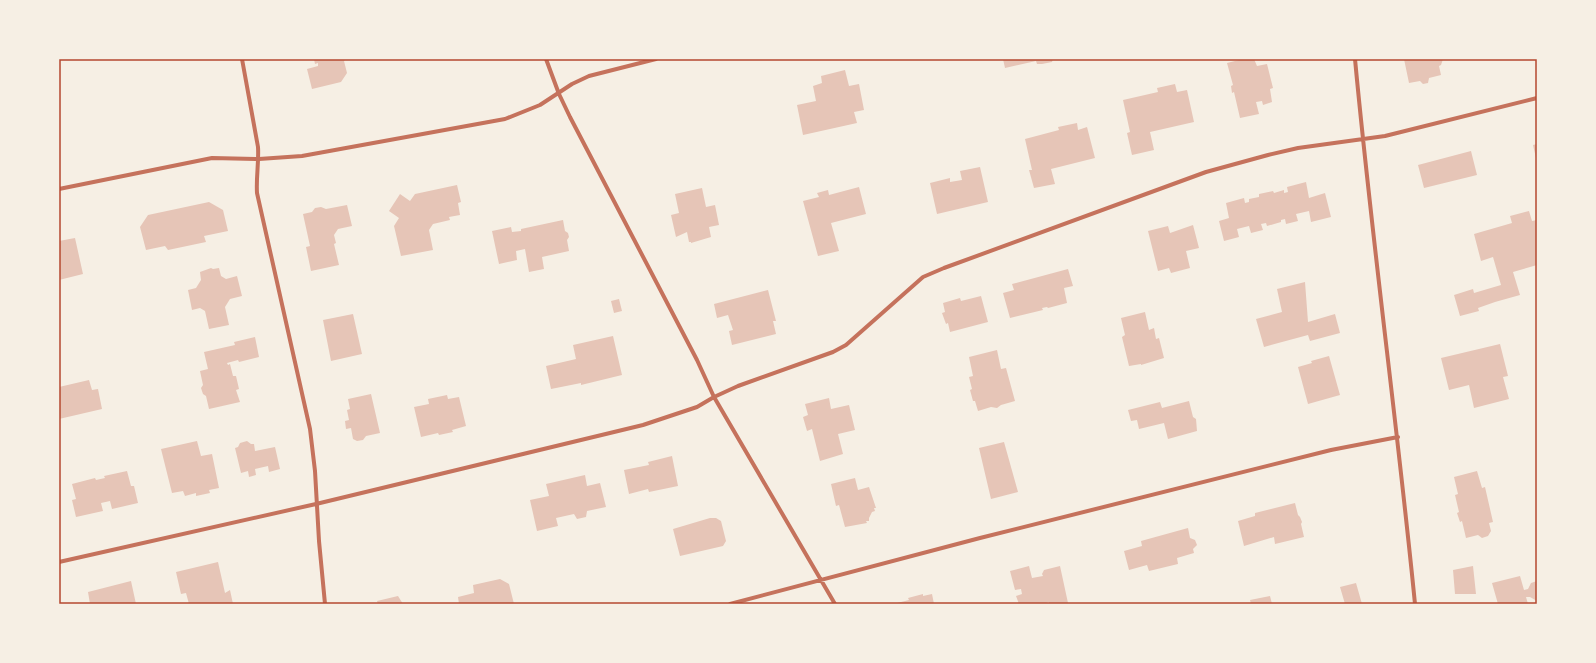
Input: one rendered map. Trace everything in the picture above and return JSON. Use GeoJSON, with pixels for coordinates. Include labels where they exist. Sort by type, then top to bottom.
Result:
{"type":"FeatureCollection","features":[{"type":"Feature","properties":{"kind":"street"},"geometry":{"type":"LineString","coordinates":[[242,59],[258,147],[259,159],[256,180],[257,193],[310,429],[316,471],[316,504],[325,604]]}},
{"type":"Feature","properties":{"kind":"street"},"geometry":{"type":"LineString","coordinates":[[546,59],[559,94],[697,360],[714,397],[835,604]]}},
{"type":"Feature","properties":{"kind":"street"},"geometry":{"type":"LineString","coordinates":[[59,190],[212,158],[259,159],[302,156],[505,118],[522,113],[540,105],[559,94],[572,84],[589,76],[656,59]]}},
{"type":"Feature","properties":{"kind":"street"},"geometry":{"type":"LineString","coordinates":[[1355,59],[1398,437],[1415,604]]}},
{"type":"Feature","properties":{"kind":"street"},"geometry":{"type":"LineString","coordinates":[[59,562],[316,504],[643,425],[696,407],[738,386],[833,352],[846,345],[923,276],[1206,172],[1276,153],[1313,146],[1385,136],[1537,98]]}},
{"type":"Feature","properties":{"kind":"street"},"geometry":{"type":"LineString","coordinates":[[730,604],[980,538],[1331,450],[1398,437]]}},
{"type":"Feature","properties":{"kind":"building"},"geometry":{"type":"Polygon","coordinates":[[[314,59],[346,59],[344,61],[347,73],[341,82],[312,89],[307,69],[318,66],[318,63],[315,64],[314,59]]]}},
{"type":"Feature","properties":{"kind":"building"},"geometry":{"type":"Polygon","coordinates":[[[1003,59],[1053,59],[1052,62],[1042,64],[1037,64],[1036,61],[1005,68],[1003,59]]]}},
{"type":"Feature","properties":{"kind":"building"},"geometry":{"type":"Polygon","coordinates":[[[1243,59],[1254,59],[1257,66],[1267,64],[1273,88],[1270,89],[1272,102],[1263,105],[1262,101],[1256,102],[1259,114],[1240,118],[1234,92],[1232,93],[1231,86],[1233,85],[1227,63],[1243,59]]]}},
{"type":"Feature","properties":{"kind":"building"},"geometry":{"type":"Polygon","coordinates":[[[1404,59],[1443,59],[1441,65],[1439,66],[1441,75],[1429,78],[1428,83],[1423,84],[1420,81],[1409,83],[1404,59]]]}},
{"type":"Feature","properties":{"kind":"building"},"geometry":{"type":"Polygon","coordinates":[[[845,70],[849,86],[859,84],[864,110],[854,112],[857,123],[803,135],[797,105],[816,101],[813,86],[822,83],[821,76],[845,70]]]}},
{"type":"Feature","properties":{"kind":"building"},"geometry":{"type":"Polygon","coordinates":[[[1175,84],[1177,92],[1187,90],[1194,122],[1150,132],[1154,150],[1132,155],[1127,133],[1130,132],[1123,100],[1158,92],[1157,88],[1175,84]]]}},
{"type":"Feature","properties":{"kind":"building"},"geometry":{"type":"Polygon","coordinates":[[[1077,123],[1078,130],[1087,127],[1095,158],[1051,169],[1055,184],[1034,188],[1029,170],[1032,170],[1025,139],[1059,130],[1058,127],[1077,123]]]}},
{"type":"Feature","properties":{"kind":"building"},"geometry":{"type":"Polygon","coordinates":[[[1537,144],[1537,157],[1536,158],[1533,145],[1537,144]]]}},
{"type":"Feature","properties":{"kind":"building"},"geometry":{"type":"Polygon","coordinates":[[[1471,151],[1477,175],[1424,188],[1418,165],[1471,151]]]}},
{"type":"Feature","properties":{"kind":"building"},"geometry":{"type":"Polygon","coordinates":[[[980,167],[988,202],[937,214],[930,183],[950,178],[950,182],[962,180],[960,171],[980,167]]]}},
{"type":"Feature","properties":{"kind":"building"},"geometry":{"type":"Polygon","coordinates":[[[1306,182],[1309,198],[1325,193],[1331,217],[1311,222],[1309,211],[1296,214],[1298,221],[1286,224],[1285,219],[1281,220],[1281,222],[1267,226],[1266,223],[1261,224],[1263,230],[1251,233],[1249,226],[1237,229],[1239,237],[1224,241],[1219,221],[1229,218],[1226,203],[1244,198],[1245,203],[1249,202],[1249,199],[1259,197],[1259,194],[1273,191],[1274,193],[1284,190],[1284,193],[1288,192],[1287,187],[1306,182]]]}},
{"type":"Feature","properties":{"kind":"building"},"geometry":{"type":"Polygon","coordinates":[[[457,185],[461,202],[458,203],[460,215],[449,217],[450,220],[433,224],[429,230],[433,250],[401,256],[394,226],[399,218],[389,211],[400,194],[410,201],[415,194],[457,185]]]}},
{"type":"Feature","properties":{"kind":"building"},"geometry":{"type":"Polygon","coordinates":[[[859,187],[866,214],[831,223],[839,251],[818,256],[803,201],[819,197],[817,193],[828,190],[829,195],[859,187]]]}},
{"type":"Feature","properties":{"kind":"building"},"geometry":{"type":"Polygon","coordinates":[[[702,188],[706,207],[715,205],[719,225],[709,227],[711,237],[691,243],[689,242],[687,232],[676,237],[671,215],[679,213],[675,194],[702,188]]]}},
{"type":"Feature","properties":{"kind":"building"},"geometry":{"type":"Polygon","coordinates":[[[209,202],[223,210],[228,231],[204,236],[206,242],[168,250],[165,246],[146,250],[140,227],[148,215],[209,202]]]}},
{"type":"Feature","properties":{"kind":"building"},"geometry":{"type":"Polygon","coordinates":[[[347,205],[352,226],[338,229],[334,235],[336,243],[334,244],[339,265],[311,271],[306,247],[310,246],[303,214],[312,212],[315,208],[321,207],[326,209],[347,205]]]}},
{"type":"Feature","properties":{"kind":"building"},"geometry":{"type":"Polygon","coordinates":[[[1529,211],[1532,221],[1537,220],[1537,265],[1513,272],[1520,295],[1495,302],[1478,308],[1479,311],[1460,316],[1454,295],[1473,289],[1474,293],[1501,285],[1493,257],[1481,261],[1474,234],[1512,223],[1510,216],[1529,211]]]}},
{"type":"Feature","properties":{"kind":"building"},"geometry":{"type":"Polygon","coordinates":[[[563,220],[565,231],[568,233],[569,237],[567,240],[569,251],[542,257],[544,269],[529,272],[525,249],[516,251],[517,260],[499,264],[492,231],[511,227],[512,232],[521,231],[521,229],[563,220]]]}},
{"type":"Feature","properties":{"kind":"building"},"geometry":{"type":"Polygon","coordinates":[[[1193,225],[1199,248],[1186,251],[1190,268],[1171,273],[1169,268],[1158,271],[1148,231],[1168,226],[1170,233],[1193,225]]]}},
{"type":"Feature","properties":{"kind":"building"},"geometry":{"type":"Polygon","coordinates":[[[75,238],[83,274],[59,280],[59,241],[75,238]]]}},
{"type":"Feature","properties":{"kind":"building"},"geometry":{"type":"Polygon","coordinates":[[[211,268],[219,268],[221,276],[226,279],[237,276],[242,296],[230,299],[225,307],[229,325],[209,329],[205,311],[200,308],[192,310],[188,290],[196,288],[201,280],[200,272],[211,268]]]}},
{"type":"Feature","properties":{"kind":"building"},"geometry":{"type":"Polygon","coordinates":[[[1068,269],[1073,286],[1064,288],[1067,303],[1042,308],[1043,310],[1010,318],[1003,293],[1014,290],[1012,284],[1068,269]]]}},
{"type":"Feature","properties":{"kind":"building"},"geometry":{"type":"Polygon","coordinates":[[[1305,282],[1308,322],[1335,314],[1340,333],[1310,341],[1308,335],[1264,347],[1256,319],[1282,312],[1277,289],[1305,282]]]}},
{"type":"Feature","properties":{"kind":"building"},"geometry":{"type":"Polygon","coordinates":[[[768,290],[776,321],[773,321],[776,334],[732,345],[729,331],[733,330],[728,315],[717,318],[714,304],[768,290]]]}},
{"type":"Feature","properties":{"kind":"building"},"geometry":{"type":"Polygon","coordinates":[[[981,296],[988,322],[950,332],[948,323],[946,324],[942,313],[945,312],[943,303],[960,298],[961,301],[981,296]]]}},
{"type":"Feature","properties":{"kind":"building"},"geometry":{"type":"Polygon","coordinates":[[[619,299],[622,311],[614,313],[611,301],[619,299]]]}},
{"type":"Feature","properties":{"kind":"building"},"geometry":{"type":"Polygon","coordinates":[[[1145,312],[1149,330],[1154,328],[1156,339],[1159,338],[1164,358],[1141,365],[1129,366],[1122,337],[1125,335],[1121,318],[1145,312]]]}},
{"type":"Feature","properties":{"kind":"building"},"geometry":{"type":"Polygon","coordinates":[[[353,314],[362,354],[331,361],[323,320],[353,314]]]}},
{"type":"Feature","properties":{"kind":"building"},"geometry":{"type":"Polygon","coordinates":[[[613,336],[622,375],[581,385],[581,383],[551,389],[546,366],[576,359],[573,345],[613,336]]]}},
{"type":"Feature","properties":{"kind":"building"},"geometry":{"type":"Polygon","coordinates":[[[255,337],[259,357],[239,362],[238,360],[227,363],[228,365],[230,364],[233,376],[236,376],[239,389],[236,390],[240,402],[209,409],[206,396],[203,394],[201,388],[203,385],[200,371],[208,369],[204,352],[235,345],[234,342],[255,337]]]}},
{"type":"Feature","properties":{"kind":"building"},"geometry":{"type":"Polygon","coordinates":[[[1500,344],[1508,376],[1503,377],[1509,399],[1474,408],[1469,385],[1449,390],[1441,358],[1500,344]]]}},
{"type":"Feature","properties":{"kind":"building"},"geometry":{"type":"Polygon","coordinates":[[[997,350],[1001,369],[1006,368],[1015,401],[1001,405],[997,408],[991,407],[978,411],[970,390],[972,389],[969,377],[973,376],[969,357],[997,350]]]}},
{"type":"Feature","properties":{"kind":"building"},"geometry":{"type":"Polygon","coordinates":[[[1329,356],[1340,395],[1308,404],[1298,367],[1312,363],[1311,361],[1329,356]]]}},
{"type":"Feature","properties":{"kind":"building"},"geometry":{"type":"Polygon","coordinates":[[[89,380],[92,390],[98,389],[102,409],[59,419],[59,387],[89,380]]]}},
{"type":"Feature","properties":{"kind":"building"},"geometry":{"type":"Polygon","coordinates":[[[371,394],[380,433],[366,436],[363,440],[357,441],[353,439],[351,428],[346,429],[345,421],[349,420],[347,410],[350,409],[348,399],[371,394]]]}},
{"type":"Feature","properties":{"kind":"building"},"geometry":{"type":"Polygon","coordinates":[[[447,395],[448,399],[459,397],[466,426],[452,430],[453,432],[439,435],[438,433],[421,437],[414,407],[429,404],[428,399],[447,395]]]}},
{"type":"Feature","properties":{"kind":"building"},"geometry":{"type":"Polygon","coordinates":[[[829,398],[831,409],[849,405],[855,430],[838,434],[843,454],[820,461],[812,429],[807,431],[803,417],[808,415],[805,404],[829,398]]]}},
{"type":"Feature","properties":{"kind":"building"},"geometry":{"type":"Polygon","coordinates":[[[1189,401],[1193,417],[1196,419],[1197,431],[1168,439],[1164,423],[1139,429],[1137,420],[1131,421],[1128,410],[1160,402],[1162,408],[1189,401]]]}},
{"type":"Feature","properties":{"kind":"building"},"geometry":{"type":"Polygon","coordinates":[[[197,441],[201,456],[212,454],[219,488],[209,490],[210,493],[196,496],[196,493],[185,496],[183,491],[172,493],[161,449],[197,441]]]}},
{"type":"Feature","properties":{"kind":"building"},"geometry":{"type":"Polygon","coordinates":[[[247,441],[254,444],[255,451],[275,447],[280,469],[269,472],[268,466],[255,469],[256,475],[249,477],[248,471],[241,473],[235,448],[238,447],[240,443],[247,441]]]}},
{"type":"Feature","properties":{"kind":"building"},"geometry":{"type":"Polygon","coordinates":[[[1004,442],[1018,492],[991,499],[979,448],[1004,442]]]}},
{"type":"Feature","properties":{"kind":"building"},"geometry":{"type":"Polygon","coordinates":[[[672,456],[678,486],[649,492],[648,489],[629,494],[624,470],[649,465],[648,462],[672,456]]]}},
{"type":"Feature","properties":{"kind":"building"},"geometry":{"type":"Polygon","coordinates":[[[127,471],[131,486],[134,486],[138,503],[112,509],[110,501],[101,503],[103,511],[76,517],[72,500],[76,499],[72,484],[95,478],[96,480],[105,478],[104,476],[127,471]]]}},
{"type":"Feature","properties":{"kind":"building"},"geometry":{"type":"Polygon","coordinates":[[[1477,471],[1482,488],[1485,487],[1493,522],[1489,523],[1491,531],[1488,536],[1482,538],[1478,535],[1466,538],[1462,521],[1460,522],[1457,513],[1459,512],[1455,495],[1458,494],[1454,477],[1477,471]]]}},
{"type":"Feature","properties":{"kind":"building"},"geometry":{"type":"Polygon","coordinates":[[[585,475],[587,486],[600,483],[606,507],[587,511],[586,517],[577,519],[574,514],[556,518],[558,526],[537,531],[530,500],[549,496],[546,484],[585,475]]]}},
{"type":"Feature","properties":{"kind":"building"},"geometry":{"type":"Polygon","coordinates":[[[855,478],[858,490],[869,487],[876,508],[874,508],[875,511],[872,512],[869,521],[866,521],[867,523],[845,527],[839,505],[836,506],[831,484],[855,478]]]}},
{"type":"Feature","properties":{"kind":"building"},"geometry":{"type":"Polygon","coordinates":[[[1295,503],[1298,515],[1302,522],[1301,524],[1304,537],[1275,544],[1274,537],[1244,546],[1238,521],[1255,516],[1255,513],[1295,503]]]}},
{"type":"Feature","properties":{"kind":"building"},"geometry":{"type":"Polygon","coordinates":[[[710,518],[716,518],[721,521],[726,541],[723,546],[680,556],[673,529],[710,518]]]}},
{"type":"Feature","properties":{"kind":"building"},"geometry":{"type":"Polygon","coordinates":[[[1188,528],[1190,538],[1195,540],[1197,545],[1193,549],[1194,553],[1177,558],[1178,564],[1149,571],[1147,565],[1129,570],[1124,551],[1142,546],[1141,541],[1188,528]]]}},
{"type":"Feature","properties":{"kind":"building"},"geometry":{"type":"Polygon","coordinates":[[[218,562],[225,593],[230,590],[233,604],[189,604],[186,593],[181,594],[176,572],[218,562]]]}},
{"type":"Feature","properties":{"kind":"building"},"geometry":{"type":"Polygon","coordinates":[[[1029,566],[1032,578],[1043,576],[1042,574],[1044,570],[1060,566],[1068,603],[1049,604],[1049,602],[1043,604],[1019,604],[1016,596],[1022,594],[1021,589],[1015,590],[1010,571],[1029,566]]]}},
{"type":"Feature","properties":{"kind":"building"},"geometry":{"type":"Polygon","coordinates":[[[1473,566],[1476,594],[1455,594],[1453,570],[1473,566]]]}},
{"type":"Feature","properties":{"kind":"building"},"geometry":{"type":"Polygon","coordinates":[[[1520,576],[1524,590],[1528,589],[1531,583],[1537,581],[1537,601],[1530,597],[1526,597],[1528,604],[1498,604],[1492,583],[1520,576]]]}},
{"type":"Feature","properties":{"kind":"building"},"geometry":{"type":"Polygon","coordinates":[[[500,579],[509,584],[514,604],[459,604],[458,597],[474,593],[473,585],[500,579]]]}},
{"type":"Feature","properties":{"kind":"building"},"geometry":{"type":"Polygon","coordinates":[[[131,581],[136,604],[90,604],[88,592],[131,581]]]}},
{"type":"Feature","properties":{"kind":"building"},"geometry":{"type":"Polygon","coordinates":[[[1356,583],[1362,604],[1345,604],[1340,587],[1356,583]]]}},
{"type":"Feature","properties":{"kind":"building"},"geometry":{"type":"Polygon","coordinates":[[[923,594],[923,596],[932,594],[934,604],[897,603],[909,600],[908,598],[923,594]]]}},
{"type":"Feature","properties":{"kind":"building"},"geometry":{"type":"Polygon","coordinates":[[[398,596],[403,604],[378,604],[377,601],[398,596]]]}},
{"type":"Feature","properties":{"kind":"building"},"geometry":{"type":"Polygon","coordinates":[[[1270,596],[1272,604],[1251,604],[1250,600],[1270,596]]]}}]}
